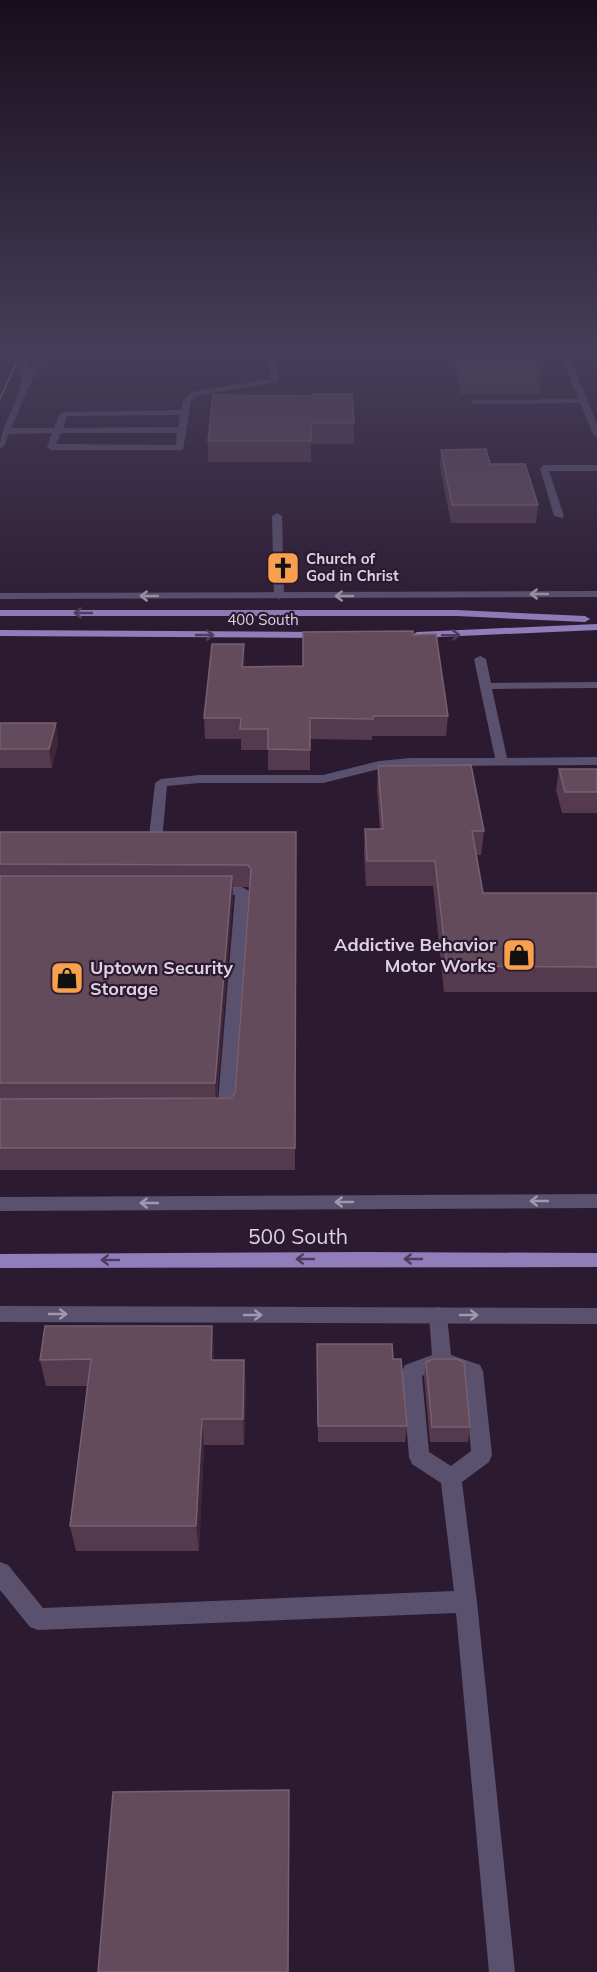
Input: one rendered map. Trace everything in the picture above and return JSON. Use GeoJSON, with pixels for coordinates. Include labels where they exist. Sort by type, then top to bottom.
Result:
{"type":"FeatureCollection","features":[{"type":"Feature","properties":{"kind":"main road","name":"400 South"},"geometry":{"type":"LineString","coordinates":[[0,613],[457,613],[597,620]]}},
{"type":"Feature","properties":{"kind":"main road"},"geometry":{"type":"LineString","coordinates":[[410,635],[458,635],[597,627]]}},
{"type":"Feature","properties":{"kind":"main road","name":"400 South"},"geometry":{"type":"LineString","coordinates":[[0,633],[338,635]]}},
{"type":"Feature","properties":{"kind":"main road","name":"500 South"},"geometry":{"type":"LineString","coordinates":[[0,1261],[597,1260]]}},
{"type":"Feature","properties":{"kind":"street"},"geometry":{"type":"LineString","coordinates":[[52,443],[51,447],[180,448],[181,443]]}},
{"type":"Feature","properties":{"kind":"street"},"geometry":{"type":"LineString","coordinates":[[559,516],[544,468],[597,468]]}},
{"type":"Feature","properties":{"kind":"street"},"geometry":{"type":"LineString","coordinates":[[278,516],[279,596]]}},
{"type":"Feature","properties":{"kind":"street","name":"400 South"},"geometry":{"type":"LineString","coordinates":[[0,596],[597,594]]}},
{"type":"Feature","properties":{"kind":"street"},"geometry":{"type":"LineString","coordinates":[[480,659],[502,762]]}},
{"type":"Feature","properties":{"kind":"street"},"geometry":{"type":"LineString","coordinates":[[485,686],[597,685]]}},
{"type":"Feature","properties":{"kind":"street"},"geometry":{"type":"LineString","coordinates":[[133,842],[154,841],[161,783],[198,779],[323,779],[379,765],[597,761]]}},
{"type":"Feature","properties":{"kind":"street"},"geometry":{"type":"LineString","coordinates":[[196,891],[242,891],[226,1114],[214,1114]]}},
{"type":"Feature","properties":{"kind":"street","name":"500 South"},"geometry":{"type":"LineString","coordinates":[[0,1204],[597,1201]]}},
{"type":"Feature","properties":{"kind":"street"},"geometry":{"type":"LineString","coordinates":[[0,1314],[597,1316]]}},
{"type":"Feature","properties":{"kind":"street"},"geometry":{"type":"LineString","coordinates":[[438,1315],[442,1360]]}},
{"type":"Feature","properties":{"kind":"street"},"geometry":{"type":"LineString","coordinates":[[451,1478],[482,1455],[473,1371],[442,1360],[412,1371],[419,1457],[451,1478],[466,1602],[502,1972]]}},
{"type":"Feature","properties":{"kind":"street"},"geometry":{"type":"LineString","coordinates":[[0,1573],[38,1619],[466,1602]]}},
{"type":"Feature","properties":{"kind":"building"},"geometry":{"type":"Polygon","coordinates":[[[486,449],[490,464],[525,464],[538,505],[452,505],[441,450],[486,449]]]}},
{"type":"Feature","properties":{"kind":"building"},"geometry":{"type":"Polygon","coordinates":[[[413,631],[413,635],[436,634],[448,716],[373,716],[373,719],[310,718],[310,750],[268,749],[268,729],[240,729],[241,718],[204,718],[212,644],[244,644],[242,667],[303,666],[303,632],[413,631]]]}},
{"type":"Feature","properties":{"kind":"building"},"geometry":{"type":"Polygon","coordinates":[[[0,723],[56,723],[49,749],[0,749],[0,723]]]}},
{"type":"Feature","properties":{"kind":"building"},"geometry":{"type":"Polygon","coordinates":[[[471,765],[484,831],[472,831],[483,893],[597,893],[597,967],[447,966],[435,861],[367,861],[365,829],[383,829],[378,766],[471,765]]]}},
{"type":"Feature","properties":{"kind":"building"},"geometry":{"type":"Polygon","coordinates":[[[559,769],[597,769],[597,792],[565,792],[559,769]]]}},
{"type":"Feature","properties":{"kind":"building"},"geometry":{"type":"Polygon","coordinates":[[[0,832],[296,832],[295,1148],[0,1148],[0,1099],[231,1098],[235,1093],[251,869],[248,865],[0,864],[0,832]]]}},
{"type":"Feature","properties":{"kind":"building"},"geometry":{"type":"Polygon","coordinates":[[[0,876],[232,876],[215,1083],[0,1083],[0,876]]]}},
{"type":"Feature","properties":{"kind":"building"},"geometry":{"type":"Polygon","coordinates":[[[45,1326],[212,1326],[211,1360],[244,1360],[243,1419],[202,1419],[196,1526],[70,1526],[91,1359],[40,1360],[45,1326]]]}},
{"type":"Feature","properties":{"kind":"building"},"geometry":{"type":"Polygon","coordinates":[[[317,1344],[392,1344],[393,1359],[401,1359],[407,1426],[318,1426],[317,1344]]]}},
{"type":"Feature","properties":{"kind":"building"},"geometry":{"type":"Polygon","coordinates":[[[433,1359],[456,1359],[464,1362],[470,1427],[432,1427],[426,1362],[433,1359]]]}},
{"type":"Feature","properties":{"kind":"building"},"geometry":{"type":"Polygon","coordinates":[[[289,1790],[288,1972],[98,1972],[113,1792],[289,1790]]]}},
{"type":"Feature","properties":{"kind":"place","name":"Church of God in Christ"},"geometry":{"type":"Point","coordinates":[283,568]}},
{"type":"Feature","properties":{"kind":"place","name":"Addictive Behavior Motor Works"},"geometry":{"type":"Point","coordinates":[519,955]}},
{"type":"Feature","properties":{"kind":"place","name":"Uptown Security Storage"},"geometry":{"type":"Point","coordinates":[67,978]}}]}
